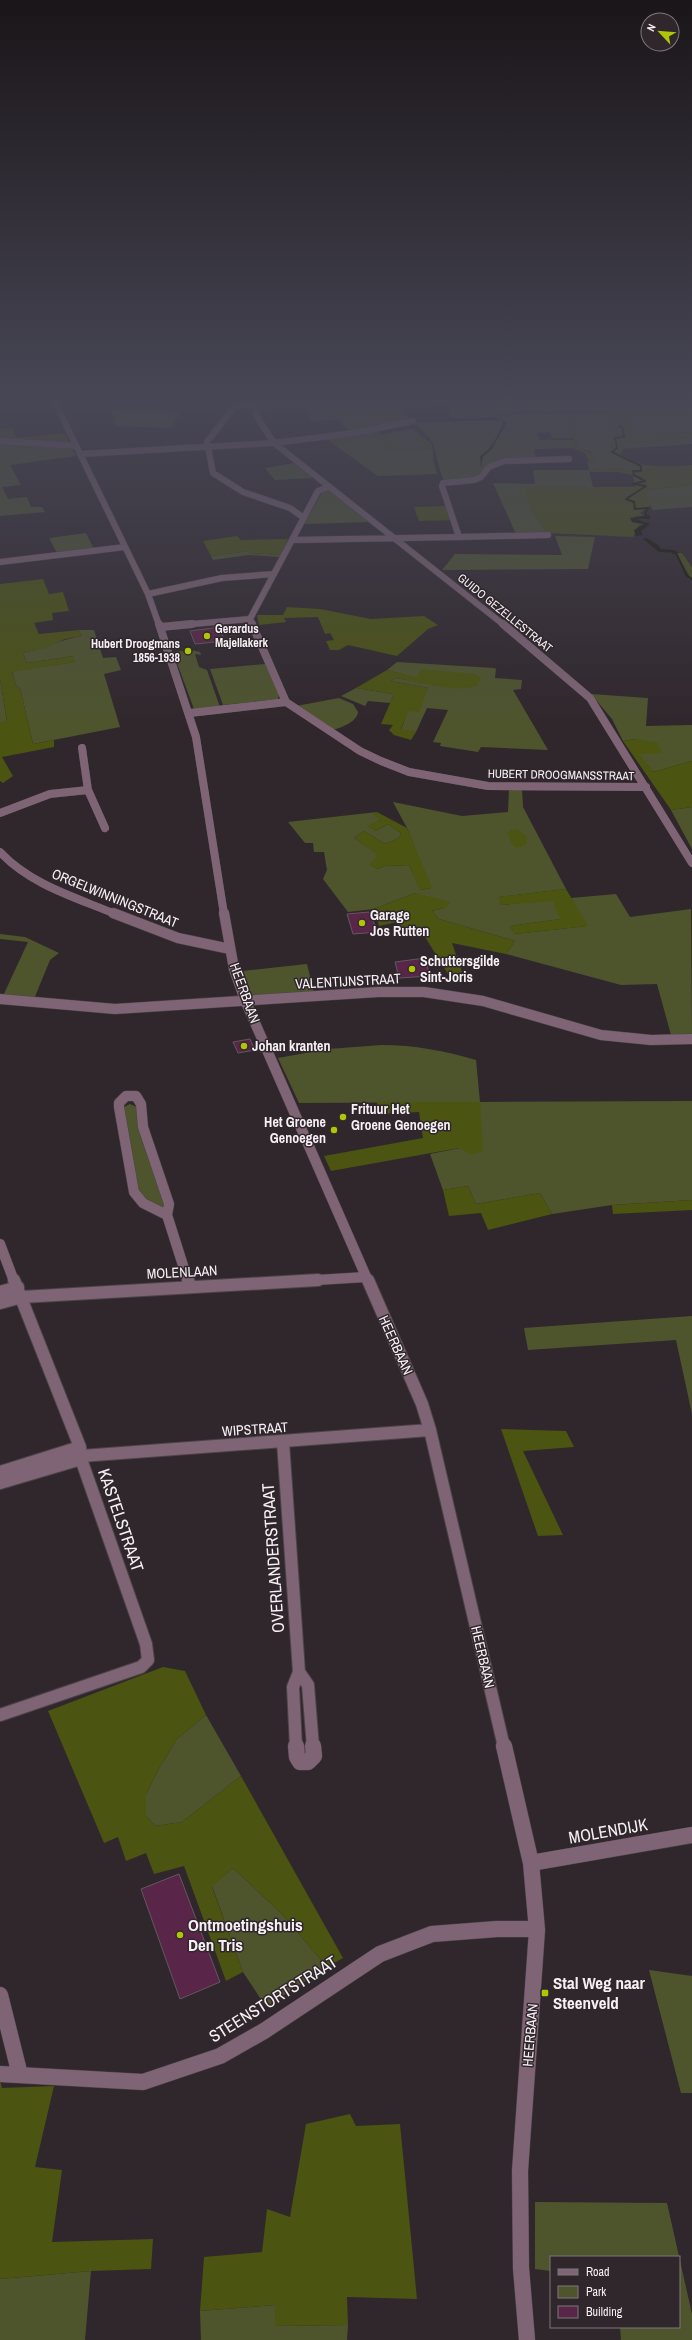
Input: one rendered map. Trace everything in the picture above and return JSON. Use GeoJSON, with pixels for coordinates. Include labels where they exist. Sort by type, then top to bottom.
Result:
{"type":"FeatureCollection","features":[{"type":"Feature","properties":{"kind":"street","name":"HEERBAAN"},"geometry":{"type":"LineString","coordinates":[[105,507],[148,594],[190,713],[196,737],[234,969],[245,1000],[422,1404],[430,1430],[531,1863],[537,1929],[536,1972],[527,2057],[521,2155],[520,2282],[526,2340]]}},
{"type":"Feature","properties":{"kind":"street"},"geometry":{"type":"LineString","coordinates":[[288,507],[304,518]]}},
{"type":"Feature","properties":{"kind":"street"},"geometry":{"type":"LineString","coordinates":[[250,619],[310,507]]}},
{"type":"Feature","properties":{"kind":"street","name":"GUIDO GEZELLESTRAAT"},"geometry":{"type":"LineString","coordinates":[[354,507],[504,625],[590,698],[692,863]]}},
{"type":"Feature","properties":{"kind":"street"},"geometry":{"type":"LineString","coordinates":[[450,507],[459,537]]}},
{"type":"Feature","properties":{"kind":"street"},"geometry":{"type":"LineString","coordinates":[[293,540],[548,535]]}},
{"type":"Feature","properties":{"kind":"street"},"geometry":{"type":"LineString","coordinates":[[0,562],[124,547]]}},
{"type":"Feature","properties":{"kind":"street"},"geometry":{"type":"LineString","coordinates":[[148,594],[222,578],[274,574]]}},
{"type":"Feature","properties":{"kind":"street"},"geometry":{"type":"LineString","coordinates":[[161,628],[250,619]]}},
{"type":"Feature","properties":{"kind":"street"},"geometry":{"type":"LineString","coordinates":[[190,713],[286,702],[250,619]]}},
{"type":"Feature","properties":{"kind":"street","name":"HUBERT DROOGMANSSTRAAT"},"geometry":{"type":"LineString","coordinates":[[286,702],[360,751],[409,772],[488,786],[646,787]]}},
{"type":"Feature","properties":{"kind":"street"},"geometry":{"type":"LineString","coordinates":[[82,748],[88,790],[105,828]]}},
{"type":"Feature","properties":{"kind":"street"},"geometry":{"type":"LineString","coordinates":[[0,813],[50,794],[88,790]]}},
{"type":"Feature","properties":{"kind":"street","name":"ORGELWINNINGSTRAAT"},"geometry":{"type":"LineString","coordinates":[[0,852],[22,872],[55,889],[152,929],[208,946],[230,948]]}},
{"type":"Feature","properties":{"kind":"street","name":"VALENTIJNSTRAAT"},"geometry":{"type":"LineString","coordinates":[[1,1002],[115,1009],[378,992],[424,992],[483,1002],[601,1035],[651,1040],[692,1040]]}},
{"type":"Feature","properties":{"kind":"street"},"geometry":{"type":"LineString","coordinates":[[167,1215],[142,1202],[136,1196],[127,1162],[125,1131],[119,1117],[119,1103],[126,1096],[136,1096],[141,1104],[143,1127],[169,1204],[167,1215],[190,1287]]}},
{"type":"Feature","properties":{"kind":"street","name":"KASTELSTRAAT"},"geometry":{"type":"LineString","coordinates":[[0,1244],[20,1292],[81,1454],[146,1644],[148,1660],[141,1667],[0,1715]]}},
{"type":"Feature","properties":{"kind":"street","name":"MOLENLAAN"},"geometry":{"type":"LineString","coordinates":[[0,1292],[190,1287],[366,1277]]}},
{"type":"Feature","properties":{"kind":"street","name":"MOLENLAAN"},"geometry":{"type":"LineString","coordinates":[[0,1303],[20,1292]]}},
{"type":"Feature","properties":{"kind":"street","name":"WIPSTRAAT"},"geometry":{"type":"LineString","coordinates":[[0,1472],[81,1454],[283,1442],[430,1430]]}},
{"type":"Feature","properties":{"kind":"street","name":"OVERLANDERSTRAAT"},"geometry":{"type":"LineString","coordinates":[[283,1442],[299,1672],[293,1687],[297,1757],[300,1762],[306,1763],[312,1761],[314,1756],[308,1685],[299,1672]]}},
{"type":"Feature","properties":{"kind":"street","name":"WIPSTRAAT"},"geometry":{"type":"LineString","coordinates":[[0,1483],[81,1454]]}},
{"type":"Feature","properties":{"kind":"street","name":"MOLENDIJK"},"geometry":{"type":"LineString","coordinates":[[531,1863],[692,1835]]}},
{"type":"Feature","properties":{"kind":"street","name":"STEENSTORTSTRAAT"},"geometry":{"type":"LineString","coordinates":[[0,2074],[143,2082],[220,2056],[264,2031],[380,1954],[432,1934],[497,1929],[537,1929]]}},
{"type":"Feature","properties":{"kind":"street"},"geometry":{"type":"LineString","coordinates":[[0,1995],[20,2075]]}},
{"type":"Feature","properties":{"kind":"green space"},"geometry":{"type":"Polygon","coordinates":[[[0,507],[42,507],[45,512],[0,516],[0,507]]]}},
{"type":"Feature","properties":{"kind":"green space"},"geometry":{"type":"Polygon","coordinates":[[[314,507],[351,507],[370,522],[304,524],[314,507]]]}},
{"type":"Feature","properties":{"kind":"green space"},"geometry":{"type":"Polygon","coordinates":[[[414,507],[448,507],[453,520],[419,521],[414,507]]]}},
{"type":"Feature","properties":{"kind":"green space"},"geometry":{"type":"Polygon","coordinates":[[[504,507],[530,507],[547,533],[516,534],[504,507]]]}},
{"type":"Feature","properties":{"kind":"green space"},"geometry":{"type":"Polygon","coordinates":[[[530,507],[648,507],[640,513],[645,517],[636,516],[636,523],[644,524],[638,526],[633,537],[547,533],[530,507]]]}},
{"type":"Feature","properties":{"kind":"green space"},"geometry":{"type":"Polygon","coordinates":[[[651,507],[689,507],[653,510],[651,507]]]}},
{"type":"Feature","properties":{"kind":"green space"},"geometry":{"type":"Polygon","coordinates":[[[86,533],[94,549],[57,553],[49,538],[86,533]]]}},
{"type":"Feature","properties":{"kind":"green space"},"geometry":{"type":"Polygon","coordinates":[[[237,536],[241,540],[288,539],[281,555],[248,553],[248,551],[211,556],[203,541],[237,536]]]}},
{"type":"Feature","properties":{"kind":"green space"},"geometry":{"type":"Polygon","coordinates":[[[555,536],[595,537],[588,569],[442,570],[455,554],[562,555],[555,536]]]}},
{"type":"Feature","properties":{"kind":"green space"},"geometry":{"type":"Polygon","coordinates":[[[249,551],[248,553],[281,555],[279,557],[249,555],[213,560],[211,556],[249,551]]]}},
{"type":"Feature","properties":{"kind":"green space"},"geometry":{"type":"Polygon","coordinates":[[[670,552],[682,553],[692,567],[692,580],[676,553],[670,552]]]}},
{"type":"Feature","properties":{"kind":"green space"},"geometry":{"type":"Polygon","coordinates":[[[43,579],[49,594],[63,592],[69,611],[52,613],[53,620],[34,623],[39,634],[79,630],[81,636],[65,639],[46,648],[23,653],[27,663],[73,656],[76,662],[12,672],[16,685],[20,688],[33,744],[54,740],[54,747],[2,757],[13,776],[3,783],[0,781],[0,722],[7,721],[0,679],[0,584],[43,579]]]}},
{"type":"Feature","properties":{"kind":"green space"},"geometry":{"type":"Polygon","coordinates":[[[287,607],[320,609],[371,619],[424,616],[438,625],[428,629],[397,656],[348,645],[339,650],[330,650],[326,641],[334,640],[330,633],[325,634],[318,617],[284,618],[286,622],[259,625],[257,615],[283,615],[287,607]]]}},
{"type":"Feature","properties":{"kind":"green space"},"geometry":{"type":"Polygon","coordinates":[[[79,630],[94,630],[103,658],[116,657],[121,670],[104,674],[120,727],[33,744],[20,688],[16,685],[12,671],[75,662],[73,656],[27,663],[23,653],[81,636],[79,630]]]}},
{"type":"Feature","properties":{"kind":"green space"},"geometry":{"type":"Polygon","coordinates":[[[191,650],[200,652],[201,655],[195,654],[199,667],[207,670],[220,707],[194,709],[173,652],[191,650]]]}},
{"type":"Feature","properties":{"kind":"green space"},"geometry":{"type":"Polygon","coordinates":[[[397,662],[494,668],[496,669],[495,678],[522,680],[521,689],[513,690],[548,750],[481,747],[478,752],[440,746],[441,743],[433,742],[448,710],[427,708],[416,732],[401,730],[408,710],[428,688],[391,681],[395,678],[456,688],[387,670],[397,662]]]}},
{"type":"Feature","properties":{"kind":"green space"},"geometry":{"type":"Polygon","coordinates":[[[265,664],[279,695],[278,699],[223,705],[210,669],[265,664]]]}},
{"type":"Feature","properties":{"kind":"green space"},"geometry":{"type":"Polygon","coordinates":[[[421,669],[475,674],[481,678],[477,686],[467,688],[446,688],[395,678],[391,681],[428,688],[419,712],[408,711],[401,729],[416,732],[411,740],[394,735],[389,730],[393,725],[381,724],[394,694],[356,688],[387,670],[417,677],[421,669]]]}},
{"type":"Feature","properties":{"kind":"green space"},"geometry":{"type":"Polygon","coordinates":[[[0,679],[7,722],[0,722],[0,679]]]}},
{"type":"Feature","properties":{"kind":"green space"},"geometry":{"type":"Polygon","coordinates":[[[356,688],[394,694],[390,703],[368,701],[365,706],[341,696],[356,688]]]}},
{"type":"Feature","properties":{"kind":"green space"},"geometry":{"type":"Polygon","coordinates":[[[591,694],[648,698],[646,726],[692,725],[692,761],[653,772],[638,754],[636,739],[623,741],[612,719],[591,694]]]}},
{"type":"Feature","properties":{"kind":"green space"},"geometry":{"type":"Polygon","coordinates":[[[339,698],[353,704],[358,712],[357,716],[352,722],[332,730],[296,706],[339,698]]]}},
{"type":"Feature","properties":{"kind":"green space"},"geometry":{"type":"Polygon","coordinates":[[[636,739],[658,743],[662,753],[639,754],[653,772],[692,761],[692,807],[671,810],[623,741],[636,739]]]}},
{"type":"Feature","properties":{"kind":"green space"},"geometry":{"type":"Polygon","coordinates":[[[509,789],[522,789],[523,807],[566,889],[499,897],[501,905],[553,900],[561,919],[510,926],[515,934],[587,926],[571,898],[616,894],[630,917],[691,909],[692,1036],[671,1035],[657,984],[621,985],[506,954],[515,941],[439,919],[432,911],[444,908],[415,893],[374,909],[348,912],[323,879],[327,870],[324,852],[314,852],[313,843],[305,843],[288,822],[377,812],[374,814],[381,820],[368,826],[376,831],[388,824],[401,833],[399,838],[385,844],[364,831],[354,838],[379,855],[370,865],[378,869],[385,866],[409,865],[421,890],[431,888],[407,828],[393,802],[462,816],[508,812],[509,789]]]}},
{"type":"Feature","properties":{"kind":"green space"},"geometry":{"type":"Polygon","coordinates":[[[692,807],[692,849],[671,810],[692,807]]]}},
{"type":"Feature","properties":{"kind":"green space"},"geometry":{"type":"Polygon","coordinates":[[[377,812],[407,828],[432,888],[420,890],[409,865],[385,866],[378,869],[369,865],[378,855],[354,838],[364,831],[385,844],[399,838],[401,833],[388,824],[376,831],[367,826],[381,820],[373,814],[377,812]]]}},
{"type":"Feature","properties":{"kind":"green space"},"geometry":{"type":"Polygon","coordinates":[[[517,829],[527,837],[527,844],[517,848],[512,844],[508,834],[510,830],[517,829]]]}},
{"type":"Feature","properties":{"kind":"green space"},"geometry":{"type":"Polygon","coordinates":[[[566,889],[588,926],[515,934],[510,926],[560,919],[553,901],[501,905],[498,897],[566,889]]]}},
{"type":"Feature","properties":{"kind":"green space"},"geometry":{"type":"Polygon","coordinates":[[[415,893],[451,902],[444,908],[432,911],[439,919],[515,941],[506,954],[452,943],[462,972],[450,977],[425,937],[402,933],[397,922],[379,926],[374,909],[415,893]]]}},
{"type":"Feature","properties":{"kind":"green space"},"geometry":{"type":"Polygon","coordinates":[[[0,934],[25,937],[59,953],[50,960],[34,999],[3,996],[28,942],[0,939],[0,934]]]}},
{"type":"Feature","properties":{"kind":"green space"},"geometry":{"type":"Polygon","coordinates":[[[307,964],[314,993],[252,997],[243,971],[307,964]]]}},
{"type":"Feature","properties":{"kind":"green space"},"geometry":{"type":"Polygon","coordinates":[[[382,1045],[429,1049],[476,1060],[480,1102],[299,1103],[278,1058],[328,1049],[382,1045]]]}},
{"type":"Feature","properties":{"kind":"green space"},"geometry":{"type":"Polygon","coordinates":[[[692,1101],[692,1200],[612,1205],[552,1214],[540,1193],[476,1204],[468,1186],[443,1190],[430,1154],[460,1148],[480,1102],[692,1101]]]}},
{"type":"Feature","properties":{"kind":"green space"},"geometry":{"type":"Polygon","coordinates":[[[377,1102],[480,1102],[483,1151],[472,1155],[459,1148],[331,1171],[324,1156],[423,1138],[419,1112],[377,1114],[377,1102]]]}},
{"type":"Feature","properties":{"kind":"green space"},"geometry":{"type":"Polygon","coordinates":[[[130,1104],[137,1107],[166,1205],[164,1208],[140,1196],[130,1163],[124,1107],[130,1104]]]}},
{"type":"Feature","properties":{"kind":"green space"},"geometry":{"type":"Polygon","coordinates":[[[468,1186],[476,1204],[540,1193],[552,1214],[488,1230],[481,1213],[449,1216],[443,1190],[468,1186]]]}},
{"type":"Feature","properties":{"kind":"green space"},"geometry":{"type":"Polygon","coordinates":[[[692,1200],[692,1210],[613,1214],[612,1205],[692,1200]]]}},
{"type":"Feature","properties":{"kind":"green space"},"geometry":{"type":"Polygon","coordinates":[[[692,1316],[692,1414],[676,1340],[528,1350],[524,1328],[692,1316]]]}},
{"type":"Feature","properties":{"kind":"green space"},"geometry":{"type":"Polygon","coordinates":[[[501,1429],[566,1431],[574,1447],[523,1451],[563,1535],[538,1536],[501,1429]]]}},
{"type":"Feature","properties":{"kind":"green space"},"geometry":{"type":"Polygon","coordinates":[[[163,1667],[185,1671],[206,1715],[177,1739],[158,1770],[146,1795],[146,1816],[155,1826],[182,1822],[241,1776],[343,1958],[327,1967],[282,1914],[233,1868],[212,1887],[243,1972],[226,1981],[184,1866],[154,1874],[146,1853],[126,1861],[118,1837],[104,1843],[48,1711],[163,1667]]]}},
{"type":"Feature","properties":{"kind":"green space"},"geometry":{"type":"Polygon","coordinates":[[[206,1715],[241,1776],[182,1822],[155,1826],[146,1816],[146,1795],[158,1770],[177,1739],[206,1715]]]}},
{"type":"Feature","properties":{"kind":"green space"},"geometry":{"type":"Polygon","coordinates":[[[233,1868],[282,1914],[327,1967],[266,2007],[243,1972],[212,1886],[233,1868]]]}},
{"type":"Feature","properties":{"kind":"green space"},"geometry":{"type":"Polygon","coordinates":[[[649,1970],[692,1976],[692,2093],[681,2093],[649,1970]]]}},
{"type":"Feature","properties":{"kind":"green space"},"geometry":{"type":"Polygon","coordinates":[[[0,2080],[2,2088],[54,2086],[35,2167],[62,2170],[52,2242],[153,2239],[151,2269],[91,2271],[0,2279],[0,2080]]]}},
{"type":"Feature","properties":{"kind":"green space"},"geometry":{"type":"Polygon","coordinates":[[[350,2114],[356,2126],[400,2124],[417,2299],[347,2297],[348,2325],[275,2326],[275,2305],[200,2311],[204,2257],[262,2252],[267,2209],[290,2217],[306,2124],[350,2114]]]}},
{"type":"Feature","properties":{"kind":"green space"},"geometry":{"type":"Polygon","coordinates":[[[535,2202],[667,2203],[679,2256],[550,2256],[550,2271],[535,2269],[535,2202]]]}},
{"type":"Feature","properties":{"kind":"green space"},"geometry":{"type":"Polygon","coordinates":[[[680,2261],[692,2314],[692,2340],[621,2340],[620,2328],[680,2328],[680,2261]]]}},
{"type":"Feature","properties":{"kind":"green space"},"geometry":{"type":"Polygon","coordinates":[[[91,2271],[85,2340],[0,2340],[0,2279],[91,2271]]]}},
{"type":"Feature","properties":{"kind":"green space"},"geometry":{"type":"Polygon","coordinates":[[[275,2305],[275,2326],[348,2325],[347,2340],[201,2340],[200,2311],[275,2305]]]}},
{"type":"Feature","properties":{"kind":"shaded area"},"geometry":{"type":"Polygon","coordinates":[[[649,515],[650,519],[636,519],[650,524],[641,531],[643,535],[636,536],[634,530],[644,524],[632,522],[630,518],[649,515]]]}},
{"type":"Feature","properties":{"kind":"shaded area"},"geometry":{"type":"Polygon","coordinates":[[[647,538],[658,545],[661,549],[674,550],[680,553],[659,552],[643,539],[647,538]]]}},
{"type":"Feature","properties":{"kind":"building","name":"Gerardus Majellakerk"},"geometry":{"type":"Polygon","coordinates":[[[219,628],[225,641],[195,644],[190,631],[219,628]]]}},
{"type":"Feature","properties":{"kind":"building","name":"Garage Jos Rutten"},"geometry":{"type":"Polygon","coordinates":[[[369,912],[378,932],[353,934],[347,914],[369,912]]]}},
{"type":"Feature","properties":{"kind":"building","name":"Schuttersgilde Sint-Joris"},"geometry":{"type":"Polygon","coordinates":[[[425,958],[430,976],[399,978],[395,962],[425,958]]]}},
{"type":"Feature","properties":{"kind":"building","name":"Johan kranten"},"geometry":{"type":"Polygon","coordinates":[[[250,1039],[255,1050],[238,1053],[233,1042],[250,1039]]]}},
{"type":"Feature","properties":{"kind":"building","name":"Ontmoetingshuis Den Tris"},"geometry":{"type":"Polygon","coordinates":[[[179,1874],[220,1982],[180,1999],[141,1889],[179,1874]]]}},
{"type":"Feature","properties":{"kind":"waterway"},"geometry":{"type":"LineString","coordinates":[[635,507],[635,509],[648,508],[645,513],[649,518]]}},
{"type":"Feature","properties":{"kind":"waterway"},"geometry":{"type":"LineString","coordinates":[[673,553],[676,553],[687,576],[692,579]]}},
{"type":"Feature","properties":{"kind":"place","name":"Gerardus Majellakerk"},"geometry":{"type":"Point","coordinates":[207,636]}},
{"type":"Feature","properties":{"kind":"place","name":"Hubert Droogmans 1856-1938"},"geometry":{"type":"Point","coordinates":[188,651]}},
{"type":"Feature","properties":{"kind":"place","name":"Garage Jos Rutten"},"geometry":{"type":"Point","coordinates":[362,923]}},
{"type":"Feature","properties":{"kind":"place","name":"Schuttersgilde Sint-Joris"},"geometry":{"type":"Point","coordinates":[412,969]}},
{"type":"Feature","properties":{"kind":"place","name":"Johan kranten"},"geometry":{"type":"Point","coordinates":[244,1046]}},
{"type":"Feature","properties":{"kind":"place","name":"Frituur Het Groene Genoegen"},"geometry":{"type":"Point","coordinates":[343,1117]}},
{"type":"Feature","properties":{"kind":"place","name":"Het Groene Genoegen"},"geometry":{"type":"Point","coordinates":[334,1130]}},
{"type":"Feature","properties":{"kind":"place","name":"Ontmoetingshuis Den Tris"},"geometry":{"type":"Point","coordinates":[180,1935]}},
{"type":"Feature","properties":{"kind":"place","name":"Stal Weg naar Steenveld"},"geometry":{"type":"Point","coordinates":[545,1993]}}]}
